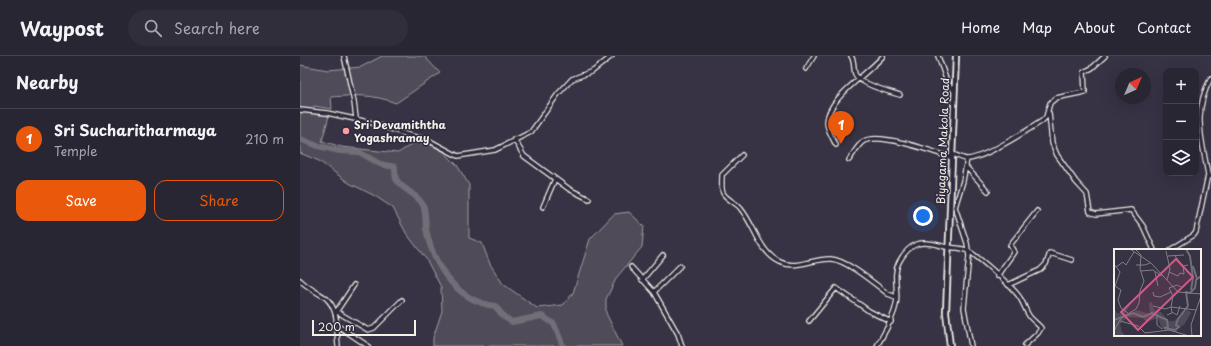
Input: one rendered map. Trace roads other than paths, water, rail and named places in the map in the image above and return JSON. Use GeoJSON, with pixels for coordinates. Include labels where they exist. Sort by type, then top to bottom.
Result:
{"type":"FeatureCollection","features":[{"type":"Feature","properties":{"kind":"main road","name":"Biyagama Makola Road"},"geometry":{"type":"LineString","coordinates":[[950,346],[946,312],[956,56]]}},
{"type":"Feature","properties":{"kind":"street"},"geometry":{"type":"LineString","coordinates":[[344,56],[356,118]]}},
{"type":"Feature","properties":{"kind":"street"},"geometry":{"type":"LineString","coordinates":[[300,110],[356,118],[410,136],[428,140],[458,156],[494,150],[531,132],[558,94],[572,80],[593,71],[612,56]]}},
{"type":"Feature","properties":{"kind":"street"},"geometry":{"type":"LineString","coordinates":[[806,68],[814,56]]}},
{"type":"Feature","properties":{"kind":"street"},"geometry":{"type":"LineString","coordinates":[[850,56],[854,61],[854,73],[857,77],[861,78],[871,87],[900,95]]}},
{"type":"Feature","properties":{"kind":"street"},"geometry":{"type":"LineString","coordinates":[[836,145],[826,124],[828,113],[843,93],[861,78],[883,56]]}},
{"type":"Feature","properties":{"kind":"street"},"geometry":{"type":"LineString","coordinates":[[938,56],[947,82],[954,91]]}},
{"type":"Feature","properties":{"kind":"street"},"geometry":{"type":"LineString","coordinates":[[849,160],[863,141],[870,139],[892,140],[967,159],[1009,141],[1042,121],[1046,117],[1050,103],[1056,98],[1086,92],[1084,72],[1092,68],[1105,56]]}},
{"type":"Feature","properties":{"kind":"street"},"geometry":{"type":"LineString","coordinates":[[1172,249],[1194,235],[1209,176],[1199,127],[1199,113],[1211,78]]}},
{"type":"Feature","properties":{"kind":"street"},"geometry":{"type":"LineString","coordinates":[[1048,111],[1052,143],[1057,155],[1076,182],[1087,194],[1090,212],[1096,214],[1131,210],[1143,226],[1154,249]]}},
{"type":"Feature","properties":{"kind":"street"},"geometry":{"type":"LineString","coordinates":[[514,139],[524,156],[569,189],[589,199]]}},
{"type":"Feature","properties":{"kind":"street"},"geometry":{"type":"LineString","coordinates":[[742,155],[722,175],[722,190],[724,195],[741,208],[766,251],[780,262],[795,265],[820,259],[833,259],[843,263],[888,294],[896,297]]}},
{"type":"Feature","properties":{"kind":"street"},"geometry":{"type":"LineString","coordinates":[[967,159],[955,207],[966,236],[968,251],[964,308],[971,346]]}},
{"type":"Feature","properties":{"kind":"street"},"geometry":{"type":"LineString","coordinates":[[966,167],[988,192]]}},
{"type":"Feature","properties":{"kind":"street"},"geometry":{"type":"LineString","coordinates":[[543,207],[555,178]]}},
{"type":"Feature","properties":{"kind":"street"},"geometry":{"type":"LineString","coordinates":[[950,206],[955,207]]}},
{"type":"Feature","properties":{"kind":"street"},"geometry":{"type":"LineString","coordinates":[[997,276],[1015,251],[1010,245],[1037,212]]}},
{"type":"Feature","properties":{"kind":"street"},"geometry":{"type":"LineString","coordinates":[[877,346],[891,322],[896,304],[896,269],[914,244],[933,244],[948,248],[953,246],[968,251],[1008,285],[1020,298],[1029,317],[1042,328],[1025,345]]}},
{"type":"Feature","properties":{"kind":"street"},"geometry":{"type":"LineString","coordinates":[[1008,285],[1040,270],[1046,264],[1050,253],[1072,260]]}},
{"type":"Feature","properties":{"kind":"street"},"geometry":{"type":"LineString","coordinates":[[642,280],[663,255]]}},
{"type":"Feature","properties":{"kind":"street"},"geometry":{"type":"LineString","coordinates":[[654,292],[680,266]]}},
{"type":"Feature","properties":{"kind":"street"},"geometry":{"type":"LineString","coordinates":[[631,267],[654,292],[678,334],[682,346]]}},
{"type":"Feature","properties":{"kind":"street"},"geometry":{"type":"LineString","coordinates":[[300,280],[308,288],[325,298],[335,311],[368,330],[374,328],[402,300]]}},
{"type":"Feature","properties":{"kind":"street"},"geometry":{"type":"LineString","coordinates":[[338,346],[338,326],[335,311],[354,285]]}},
{"type":"Feature","properties":{"kind":"street"},"geometry":{"type":"LineString","coordinates":[[809,321],[836,288],[869,310],[891,322]]}},
{"type":"Feature","properties":{"kind":"street"},"geometry":{"type":"LineString","coordinates":[[338,326],[368,346]]}},
{"type":"Feature","properties":{"kind":"waterway"},"geometry":{"type":"LineString","coordinates":[[300,139],[318,146],[340,151],[359,152],[380,164],[395,167],[396,179],[402,186],[418,198],[424,207],[429,242],[434,256],[448,279],[469,297],[481,303],[495,306],[504,317],[512,322],[542,316],[554,324],[563,346]]}},
{"type":"Feature","properties":{"kind":"place","name":"Sri Devamiththa Yogashramay"},"geometry":{"type":"Point","coordinates":[346,131]}},
{"type":"Feature","properties":{"kind":"place","name":"Sri Sucharitharmaya"},"geometry":{"type":"Point","coordinates":[841,144]}}]}
